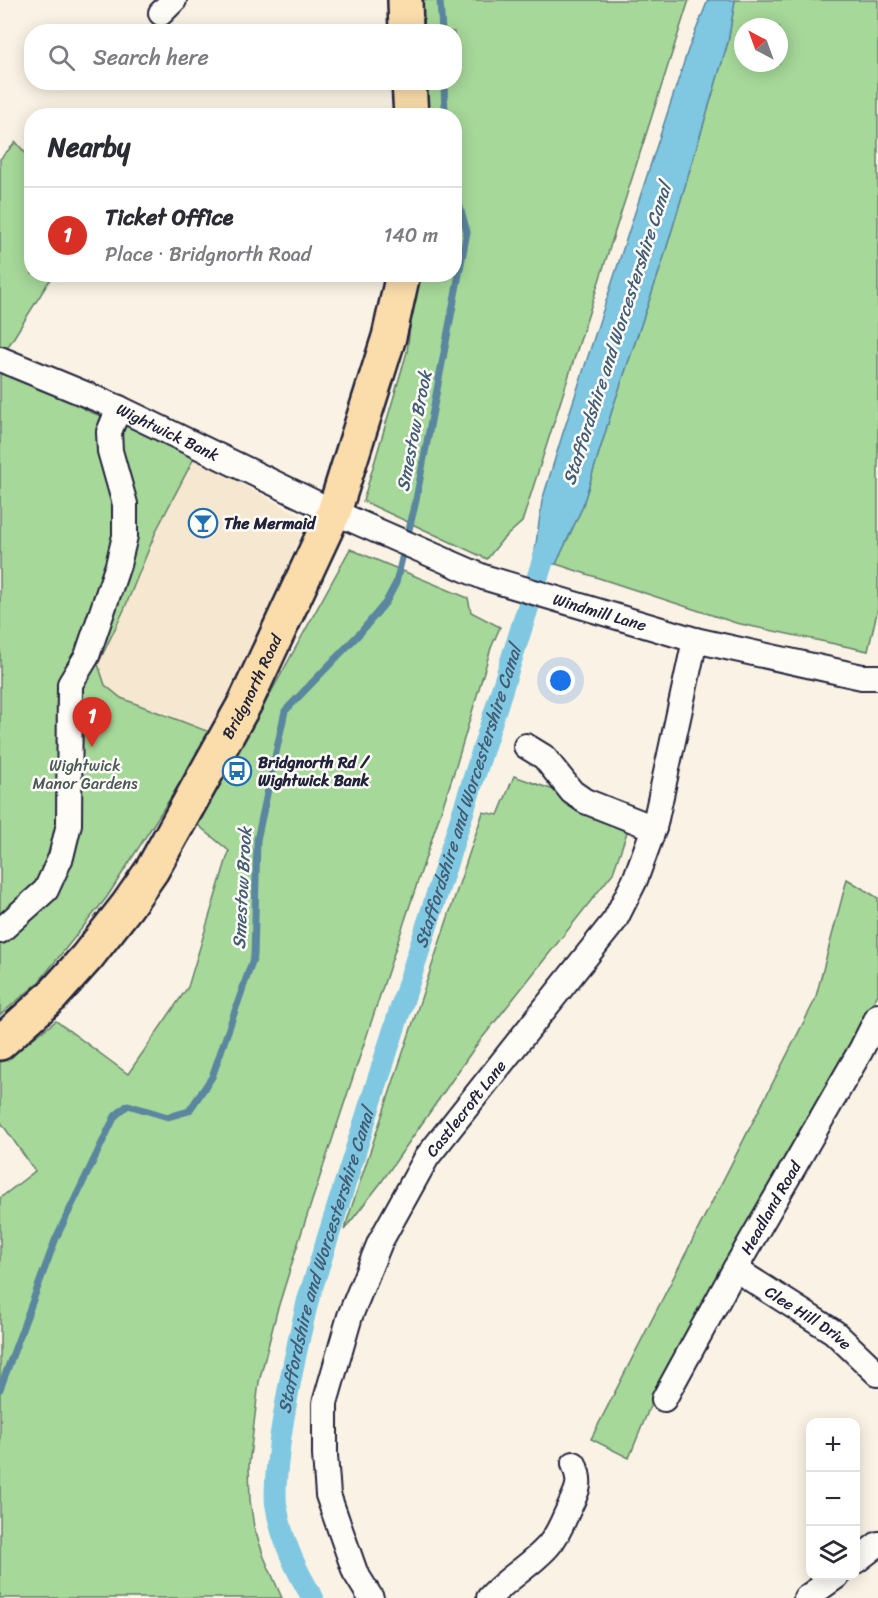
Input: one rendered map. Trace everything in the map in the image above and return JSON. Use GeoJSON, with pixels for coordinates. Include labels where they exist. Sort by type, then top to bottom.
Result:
{"type":"FeatureCollection","features":[{"type":"Feature","properties":{"kind":"highway"},"geometry":{"type":"LineString","coordinates":[[405,0],[406,24]]}},
{"type":"Feature","properties":{"kind":"highway"},"geometry":{"type":"LineString","coordinates":[[409,90],[411,108]]}},
{"type":"Feature","properties":{"kind":"highway","name":"Bridgnorth Road"},"geometry":{"type":"LineString","coordinates":[[0,1043],[52,996],[87,957],[127,906],[152,870],[245,703],[334,512],[389,337],[401,282]]}},
{"type":"Feature","properties":{"kind":"street","name":"Wightwick Bank"},"geometry":{"type":"LineString","coordinates":[[0,359],[118,408],[334,512]]}},
{"type":"Feature","properties":{"kind":"street"},"geometry":{"type":"LineString","coordinates":[[0,931],[46,890],[62,857],[69,825],[70,684],[87,656],[118,565],[125,536],[125,504],[110,452],[109,432],[118,408]]}},
{"type":"Feature","properties":{"kind":"street","name":"Windmill Lane"},"geometry":{"type":"LineString","coordinates":[[334,512],[483,577],[572,604],[695,640],[862,676],[878,677]]}},
{"type":"Feature","properties":{"kind":"street","name":"Castlecroft Lane"},"geometry":{"type":"LineString","coordinates":[[371,1598],[355,1572],[328,1495],[327,1485],[325,1403],[350,1316],[380,1242],[427,1157],[522,1034],[615,920],[635,880],[654,828],[695,640]]}},
{"type":"Feature","properties":{"kind":"street"},"geometry":{"type":"LineString","coordinates":[[526,746],[544,758],[572,792],[585,801],[654,828]]}},
{"type":"Feature","properties":{"kind":"street","name":"Headland Road"},"geometry":{"type":"LineString","coordinates":[[664,1399],[735,1269],[869,1054],[878,1016]]}},
{"type":"Feature","properties":{"kind":"street","name":"Clee Hill Drive"},"geometry":{"type":"LineString","coordinates":[[735,1269],[834,1332],[878,1374]]}},
{"type":"Feature","properties":{"kind":"street"},"geometry":{"type":"LineString","coordinates":[[489,1598],[548,1547],[556,1537],[580,1480],[574,1464]]}},
{"type":"Feature","properties":{"kind":"street"},"geometry":{"type":"LineString","coordinates":[[860,1558],[878,1545]]}},
{"type":"Feature","properties":{"kind":"street"},"geometry":{"type":"LineString","coordinates":[[807,1598],[830,1580]]}},
{"type":"Feature","properties":{"kind":"shaded area"},"geometry":{"type":"Polygon","coordinates":[[[194,458],[308,520],[212,733],[121,698],[105,685],[98,664],[124,610],[157,529],[194,458]]]}},
{"type":"Feature","properties":{"kind":"green space"},"geometry":{"type":"Polygon","coordinates":[[[420,0],[689,0],[522,522],[502,540],[487,559],[363,501],[407,352],[415,282],[462,282],[462,108],[425,108],[424,90],[462,90],[462,24],[421,24],[420,0]]]}},
{"type":"Feature","properties":{"kind":"green space"},"geometry":{"type":"Polygon","coordinates":[[[735,0],[878,0],[878,608],[868,651],[736,623],[556,564],[582,508],[613,407],[662,263],[728,42],[735,0]]]}},
{"type":"Feature","properties":{"kind":"green space"},"geometry":{"type":"Polygon","coordinates":[[[16,142],[24,152],[24,282],[49,282],[6,350],[0,348],[0,159],[16,142]]]}},
{"type":"Feature","properties":{"kind":"green space","name":"Wightwick Manor Gardens"},"geometry":{"type":"Polygon","coordinates":[[[0,369],[63,397],[90,412],[128,425],[194,458],[157,529],[124,610],[98,664],[105,685],[121,698],[212,733],[107,897],[38,983],[0,1015],[0,369]]]}},
{"type":"Feature","properties":{"kind":"green space"},"geometry":{"type":"Polygon","coordinates":[[[350,549],[468,598],[471,612],[500,627],[491,648],[456,766],[301,1234],[277,1311],[259,1382],[249,1465],[250,1500],[254,1527],[282,1598],[0,1598],[0,1198],[35,1171],[0,1121],[0,1063],[56,1021],[128,1074],[188,987],[229,851],[198,825],[350,549]]]}},
{"type":"Feature","properties":{"kind":"green space"},"geometry":{"type":"Polygon","coordinates":[[[514,776],[568,795],[634,812],[613,873],[475,1047],[380,1184],[344,1230],[483,812],[498,815],[514,776]]]}},
{"type":"Feature","properties":{"kind":"green space"},"geometry":{"type":"Polygon","coordinates":[[[847,879],[878,898],[878,994],[767,1187],[651,1404],[629,1458],[591,1439],[815,1000],[847,879]]]}},
{"type":"Feature","properties":{"kind":"water"},"geometry":{"type":"Polygon","coordinates":[[[708,0],[735,0],[728,42],[662,263],[613,407],[582,508],[556,564],[533,565],[542,501],[562,436],[688,50],[708,0]]]}},
{"type":"Feature","properties":{"kind":"waterway","name":"Smestow Brook"},"geometry":{"type":"LineString","coordinates":[[440,0],[442,24]]}},
{"type":"Feature","properties":{"kind":"waterway","name":"Smestow Brook"},"geometry":{"type":"LineString","coordinates":[[444,90],[445,108]]}},
{"type":"Feature","properties":{"kind":"waterway","name":"Smestow Brook"},"geometry":{"type":"LineString","coordinates":[[462,214],[467,232],[462,258]]}},
{"type":"Feature","properties":{"kind":"waterway","name":"Smestow Brook"},"geometry":{"type":"LineString","coordinates":[[0,1389],[56,1238],[115,1116],[128,1105],[168,1117],[189,1111],[212,1077],[254,956],[257,840],[285,711],[361,632],[386,602],[396,583],[415,505],[457,282]]}},
{"type":"Feature","properties":{"kind":"waterway","name":"Staffordshire and Worcestershire Canal"},"geometry":{"type":"LineString","coordinates":[[313,1598],[300,1576],[285,1541],[276,1504],[276,1472],[280,1440],[300,1335],[308,1300],[551,535]]}},
{"type":"Feature","properties":{"kind":"place","name":"The Mermaid"},"geometry":{"type":"Point","coordinates":[203,523]}},
{"type":"Feature","properties":{"kind":"place","name":"Ticket Office"},"geometry":{"type":"Point","coordinates":[92,747]}},
{"type":"Feature","properties":{"kind":"place","name":"Bridgnorth Rd / Wightwick Bank"},"geometry":{"type":"Point","coordinates":[237,771]}}]}
